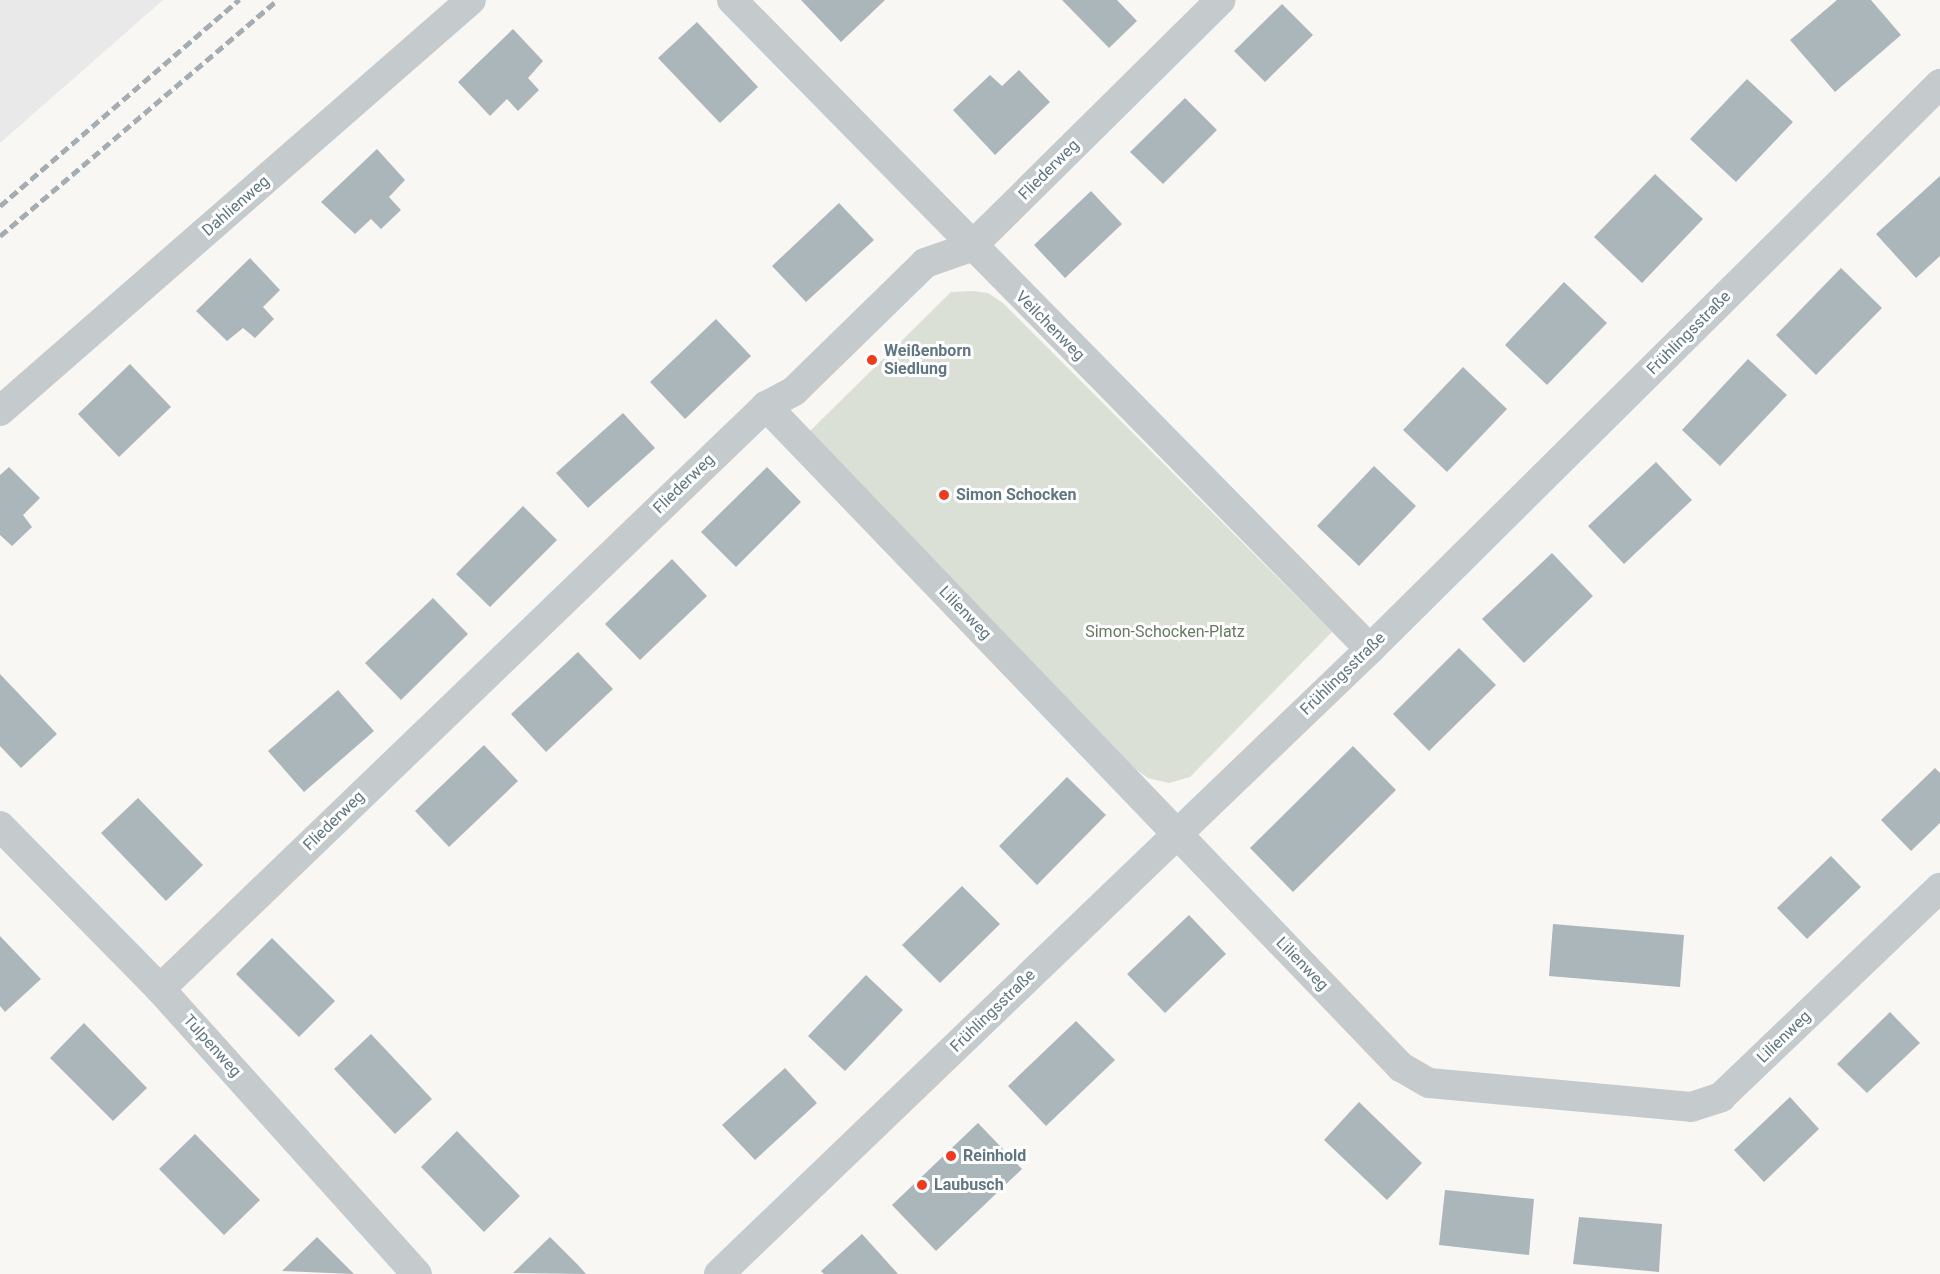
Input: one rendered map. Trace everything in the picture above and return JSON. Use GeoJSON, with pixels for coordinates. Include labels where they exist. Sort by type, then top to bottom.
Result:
{"type":"FeatureCollection","features":[{"type":"Feature","properties":{"kind":"street","name":"Dahlienweg"},"geometry":{"type":"LineString","coordinates":[[0,411],[471,0]]}},
{"type":"Feature","properties":{"kind":"street","name":"Veilchenweg"},"geometry":{"type":"LineString","coordinates":[[732,0],[971,247],[1370,649]]}},
{"type":"Feature","properties":{"kind":"street","name":"Fliederweg"},"geometry":{"type":"LineString","coordinates":[[160,988],[766,406],[794,391],[925,263],[971,247],[1221,0]]}},
{"type":"Feature","properties":{"kind":"street","name":"Frühlingsstraße"},"geometry":{"type":"LineString","coordinates":[[737,1268],[1177,834],[1370,649],[1940,84]]}},
{"type":"Feature","properties":{"kind":"street","name":"Lilienweg"},"geometry":{"type":"LineString","coordinates":[[766,406],[1401,1067],[1429,1083],[1691,1107],[1721,1097],[1940,888]]}},
{"type":"Feature","properties":{"kind":"street","name":"Tulpenweg"},"geometry":{"type":"LineString","coordinates":[[0,826],[160,988],[417,1274]]}},
{"type":"Feature","properties":{"kind":"shaded area"},"geometry":{"type":"Polygon","coordinates":[[[0,0],[163,0],[0,143],[0,0]]]}},
{"type":"Feature","properties":{"kind":"green space","name":"Simon-Schocken-Platz"},"geometry":{"type":"Polygon","coordinates":[[[951,292],[988,293],[1003,303],[1332,632],[1190,777],[1169,783],[1148,778],[1124,761],[807,434],[951,292]]]}},
{"type":"Feature","properties":{"kind":"building"},"geometry":{"type":"Polygon","coordinates":[[[801,0],[885,0],[841,42],[801,0]]]}},
{"type":"Feature","properties":{"kind":"building"},"geometry":{"type":"Polygon","coordinates":[[[1062,0],[1117,0],[1137,21],[1109,48],[1062,0]]]}},
{"type":"Feature","properties":{"kind":"building"},"geometry":{"type":"Polygon","coordinates":[[[1837,0],[1871,0],[1901,35],[1835,92],[1790,40],[1837,0]]]}},
{"type":"Feature","properties":{"kind":"building"},"geometry":{"type":"Polygon","coordinates":[[[1282,4],[1313,35],[1265,82],[1234,51],[1282,4]]]}},
{"type":"Feature","properties":{"kind":"building"},"geometry":{"type":"Polygon","coordinates":[[[697,22],[758,87],[720,123],[658,58],[697,22]]]}},
{"type":"Feature","properties":{"kind":"building"},"geometry":{"type":"Polygon","coordinates":[[[513,29],[543,61],[528,78],[539,90],[518,111],[507,99],[490,116],[458,82],[513,29]]]}},
{"type":"Feature","properties":{"kind":"building"},"geometry":{"type":"Polygon","coordinates":[[[1019,70],[1050,102],[995,155],[953,110],[990,75],[1002,86],[1019,70]]]}},
{"type":"Feature","properties":{"kind":"building"},"geometry":{"type":"Polygon","coordinates":[[[1747,79],[1793,122],[1736,182],[1690,139],[1747,79]]]}},
{"type":"Feature","properties":{"kind":"building"},"geometry":{"type":"Polygon","coordinates":[[[1185,98],[1217,130],[1163,184],[1130,152],[1185,98]]]}},
{"type":"Feature","properties":{"kind":"building"},"geometry":{"type":"Polygon","coordinates":[[[377,149],[405,180],[389,197],[401,210],[381,229],[371,219],[355,234],[321,202],[377,149]]]}},
{"type":"Feature","properties":{"kind":"building"},"geometry":{"type":"Polygon","coordinates":[[[1655,174],[1703,219],[1642,283],[1594,237],[1655,174]]]}},
{"type":"Feature","properties":{"kind":"building"},"geometry":{"type":"Polygon","coordinates":[[[1940,176],[1940,256],[1916,278],[1876,234],[1940,176]]]}},
{"type":"Feature","properties":{"kind":"building"},"geometry":{"type":"Polygon","coordinates":[[[1091,191],[1122,224],[1065,278],[1034,245],[1091,191]]]}},
{"type":"Feature","properties":{"kind":"building"},"geometry":{"type":"Polygon","coordinates":[[[839,203],[874,240],[806,302],[772,266],[839,203]]]}},
{"type":"Feature","properties":{"kind":"building"},"geometry":{"type":"Polygon","coordinates":[[[250,258],[280,290],[263,307],[274,319],[255,338],[243,328],[227,341],[196,311],[250,258]]]}},
{"type":"Feature","properties":{"kind":"building"},"geometry":{"type":"Polygon","coordinates":[[[1841,268],[1882,308],[1816,375],[1776,335],[1841,268]]]}},
{"type":"Feature","properties":{"kind":"building"},"geometry":{"type":"Polygon","coordinates":[[[1564,282],[1607,323],[1547,385],[1505,345],[1564,282]]]}},
{"type":"Feature","properties":{"kind":"building"},"geometry":{"type":"Polygon","coordinates":[[[716,319],[751,356],[685,419],[650,382],[716,319]]]}},
{"type":"Feature","properties":{"kind":"building"},"geometry":{"type":"Polygon","coordinates":[[[1748,359],[1787,395],[1720,466],[1682,430],[1748,359]]]}},
{"type":"Feature","properties":{"kind":"building"},"geometry":{"type":"Polygon","coordinates":[[[130,364],[171,407],[119,457],[78,414],[130,364]]]}},
{"type":"Feature","properties":{"kind":"building"},"geometry":{"type":"Polygon","coordinates":[[[1463,367],[1507,409],[1447,472],[1403,430],[1463,367]]]}},
{"type":"Feature","properties":{"kind":"building"},"geometry":{"type":"Polygon","coordinates":[[[623,413],[655,448],[588,508],[556,473],[623,413]]]}},
{"type":"Feature","properties":{"kind":"building"},"geometry":{"type":"Polygon","coordinates":[[[1656,462],[1692,500],[1624,564],[1588,526],[1656,462]]]}},
{"type":"Feature","properties":{"kind":"building"},"geometry":{"type":"Polygon","coordinates":[[[1374,466],[1416,506],[1359,566],[1317,526],[1374,466]]]}},
{"type":"Feature","properties":{"kind":"building"},"geometry":{"type":"Polygon","coordinates":[[[9,467],[40,498],[23,515],[32,527],[12,546],[0,535],[0,475],[9,467]]]}},
{"type":"Feature","properties":{"kind":"building"},"geometry":{"type":"Polygon","coordinates":[[[767,467],[801,502],[736,567],[701,532],[767,467]]]}},
{"type":"Feature","properties":{"kind":"building"},"geometry":{"type":"Polygon","coordinates":[[[523,506],[557,540],[490,607],[456,574],[523,506]]]}},
{"type":"Feature","properties":{"kind":"building"},"geometry":{"type":"Polygon","coordinates":[[[1552,553],[1593,596],[1524,663],[1482,619],[1552,553]]]}},
{"type":"Feature","properties":{"kind":"building"},"geometry":{"type":"Polygon","coordinates":[[[672,559],[707,596],[640,660],[605,624],[672,559]]]}},
{"type":"Feature","properties":{"kind":"building"},"geometry":{"type":"Polygon","coordinates":[[[433,598],[468,634],[401,700],[365,663],[433,598]]]}},
{"type":"Feature","properties":{"kind":"building"},"geometry":{"type":"Polygon","coordinates":[[[1459,648],[1496,685],[1429,751],[1393,714],[1459,648]]]}},
{"type":"Feature","properties":{"kind":"building"},"geometry":{"type":"Polygon","coordinates":[[[578,652],[613,689],[546,752],[511,714],[578,652]]]}},
{"type":"Feature","properties":{"kind":"building"},"geometry":{"type":"Polygon","coordinates":[[[0,674],[57,734],[21,768],[0,746],[0,674]]]}},
{"type":"Feature","properties":{"kind":"building"},"geometry":{"type":"Polygon","coordinates":[[[338,690],[374,731],[304,792],[268,751],[338,690]]]}},
{"type":"Feature","properties":{"kind":"building"},"geometry":{"type":"Polygon","coordinates":[[[484,745],[518,781],[449,847],[415,811],[484,745]]]}},
{"type":"Feature","properties":{"kind":"building"},"geometry":{"type":"Polygon","coordinates":[[[1353,746],[1396,790],[1293,892],[1250,848],[1353,746]]]}},
{"type":"Feature","properties":{"kind":"building"},"geometry":{"type":"Polygon","coordinates":[[[1935,768],[1940,773],[1940,823],[1911,851],[1881,820],[1935,768]]]}},
{"type":"Feature","properties":{"kind":"building"},"geometry":{"type":"Polygon","coordinates":[[[1067,777],[1106,815],[1037,885],[999,846],[1067,777]]]}},
{"type":"Feature","properties":{"kind":"building"},"geometry":{"type":"Polygon","coordinates":[[[138,798],[203,865],[166,901],[101,833],[138,798]]]}},
{"type":"Feature","properties":{"kind":"building"},"geometry":{"type":"Polygon","coordinates":[[[1831,856],[1861,887],[1807,939],[1777,908],[1831,856]]]}},
{"type":"Feature","properties":{"kind":"building"},"geometry":{"type":"Polygon","coordinates":[[[962,886],[1000,924],[940,983],[902,945],[962,886]]]}},
{"type":"Feature","properties":{"kind":"building"},"geometry":{"type":"Polygon","coordinates":[[[1189,915],[1226,954],[1165,1013],[1127,974],[1189,915]]]}},
{"type":"Feature","properties":{"kind":"building"},"geometry":{"type":"Polygon","coordinates":[[[1553,924],[1684,935],[1680,987],[1549,976],[1553,924]]]}},
{"type":"Feature","properties":{"kind":"building"},"geometry":{"type":"Polygon","coordinates":[[[0,936],[41,979],[5,1012],[0,1006],[0,936]]]}},
{"type":"Feature","properties":{"kind":"building"},"geometry":{"type":"Polygon","coordinates":[[[272,938],[335,1001],[299,1037],[236,974],[272,938]]]}},
{"type":"Feature","properties":{"kind":"building"},"geometry":{"type":"Polygon","coordinates":[[[866,975],[903,1010],[845,1071],[808,1036],[866,975]]]}},
{"type":"Feature","properties":{"kind":"building"},"geometry":{"type":"Polygon","coordinates":[[[1890,1012],[1920,1043],[1867,1093],[1837,1064],[1890,1012]]]}},
{"type":"Feature","properties":{"kind":"building"},"geometry":{"type":"Polygon","coordinates":[[[1076,1021],[1115,1060],[1046,1126],[1008,1086],[1076,1021]]]}},
{"type":"Feature","properties":{"kind":"building"},"geometry":{"type":"Polygon","coordinates":[[[84,1023],[147,1088],[113,1121],[50,1058],[84,1023]]]}},
{"type":"Feature","properties":{"kind":"building"},"geometry":{"type":"Polygon","coordinates":[[[371,1034],[432,1099],[395,1134],[334,1069],[371,1034]]]}},
{"type":"Feature","properties":{"kind":"building"},"geometry":{"type":"Polygon","coordinates":[[[785,1068],[817,1103],[755,1160],[722,1125],[785,1068]]]}},
{"type":"Feature","properties":{"kind":"building"},"geometry":{"type":"Polygon","coordinates":[[[1790,1097],[1819,1129],[1764,1182],[1734,1150],[1790,1097]]]}},
{"type":"Feature","properties":{"kind":"building"},"geometry":{"type":"Polygon","coordinates":[[[1359,1102],[1422,1163],[1387,1200],[1324,1140],[1359,1102]]]}},
{"type":"Feature","properties":{"kind":"building"},"geometry":{"type":"Polygon","coordinates":[[[978,1123],[1022,1169],[936,1251],[892,1205],[978,1123]]]}},
{"type":"Feature","properties":{"kind":"building"},"geometry":{"type":"Polygon","coordinates":[[[457,1131],[520,1196],[484,1232],[421,1167],[457,1131]]]}},
{"type":"Feature","properties":{"kind":"building"},"geometry":{"type":"Polygon","coordinates":[[[195,1134],[260,1200],[224,1235],[159,1169],[195,1134]]]}},
{"type":"Feature","properties":{"kind":"building"},"geometry":{"type":"Polygon","coordinates":[[[1445,1190],[1534,1199],[1529,1255],[1439,1245],[1445,1190]]]}},
{"type":"Feature","properties":{"kind":"building"},"geometry":{"type":"Polygon","coordinates":[[[1579,1217],[1662,1224],[1659,1272],[1573,1264],[1579,1217]]]}},
{"type":"Feature","properties":{"kind":"building"},"geometry":{"type":"Polygon","coordinates":[[[862,1234],[898,1274],[824,1274],[821,1271],[862,1234]]]}},
{"type":"Feature","properties":{"kind":"building"},"geometry":{"type":"Polygon","coordinates":[[[317,1237],[354,1274],[282,1271],[317,1237]]]}},
{"type":"Feature","properties":{"kind":"building"},"geometry":{"type":"Polygon","coordinates":[[[550,1237],[586,1274],[513,1273],[550,1237]]]}},
{"type":"Feature","properties":{"kind":"railway"},"geometry":{"type":"LineString","coordinates":[[0,206],[239,0]]}},
{"type":"Feature","properties":{"kind":"railway"},"geometry":{"type":"LineString","coordinates":[[0,236],[277,0]]}},
{"type":"Feature","properties":{"kind":"place","name":"Weißenborn Siedlung"},"geometry":{"type":"Point","coordinates":[872,360]}},
{"type":"Feature","properties":{"kind":"place","name":"Simon Schocken"},"geometry":{"type":"Point","coordinates":[944,495]}},
{"type":"Feature","properties":{"kind":"place","name":"Reinhold"},"geometry":{"type":"Point","coordinates":[951,1156]}},
{"type":"Feature","properties":{"kind":"place","name":"Laubusch"},"geometry":{"type":"Point","coordinates":[922,1185]}}]}
